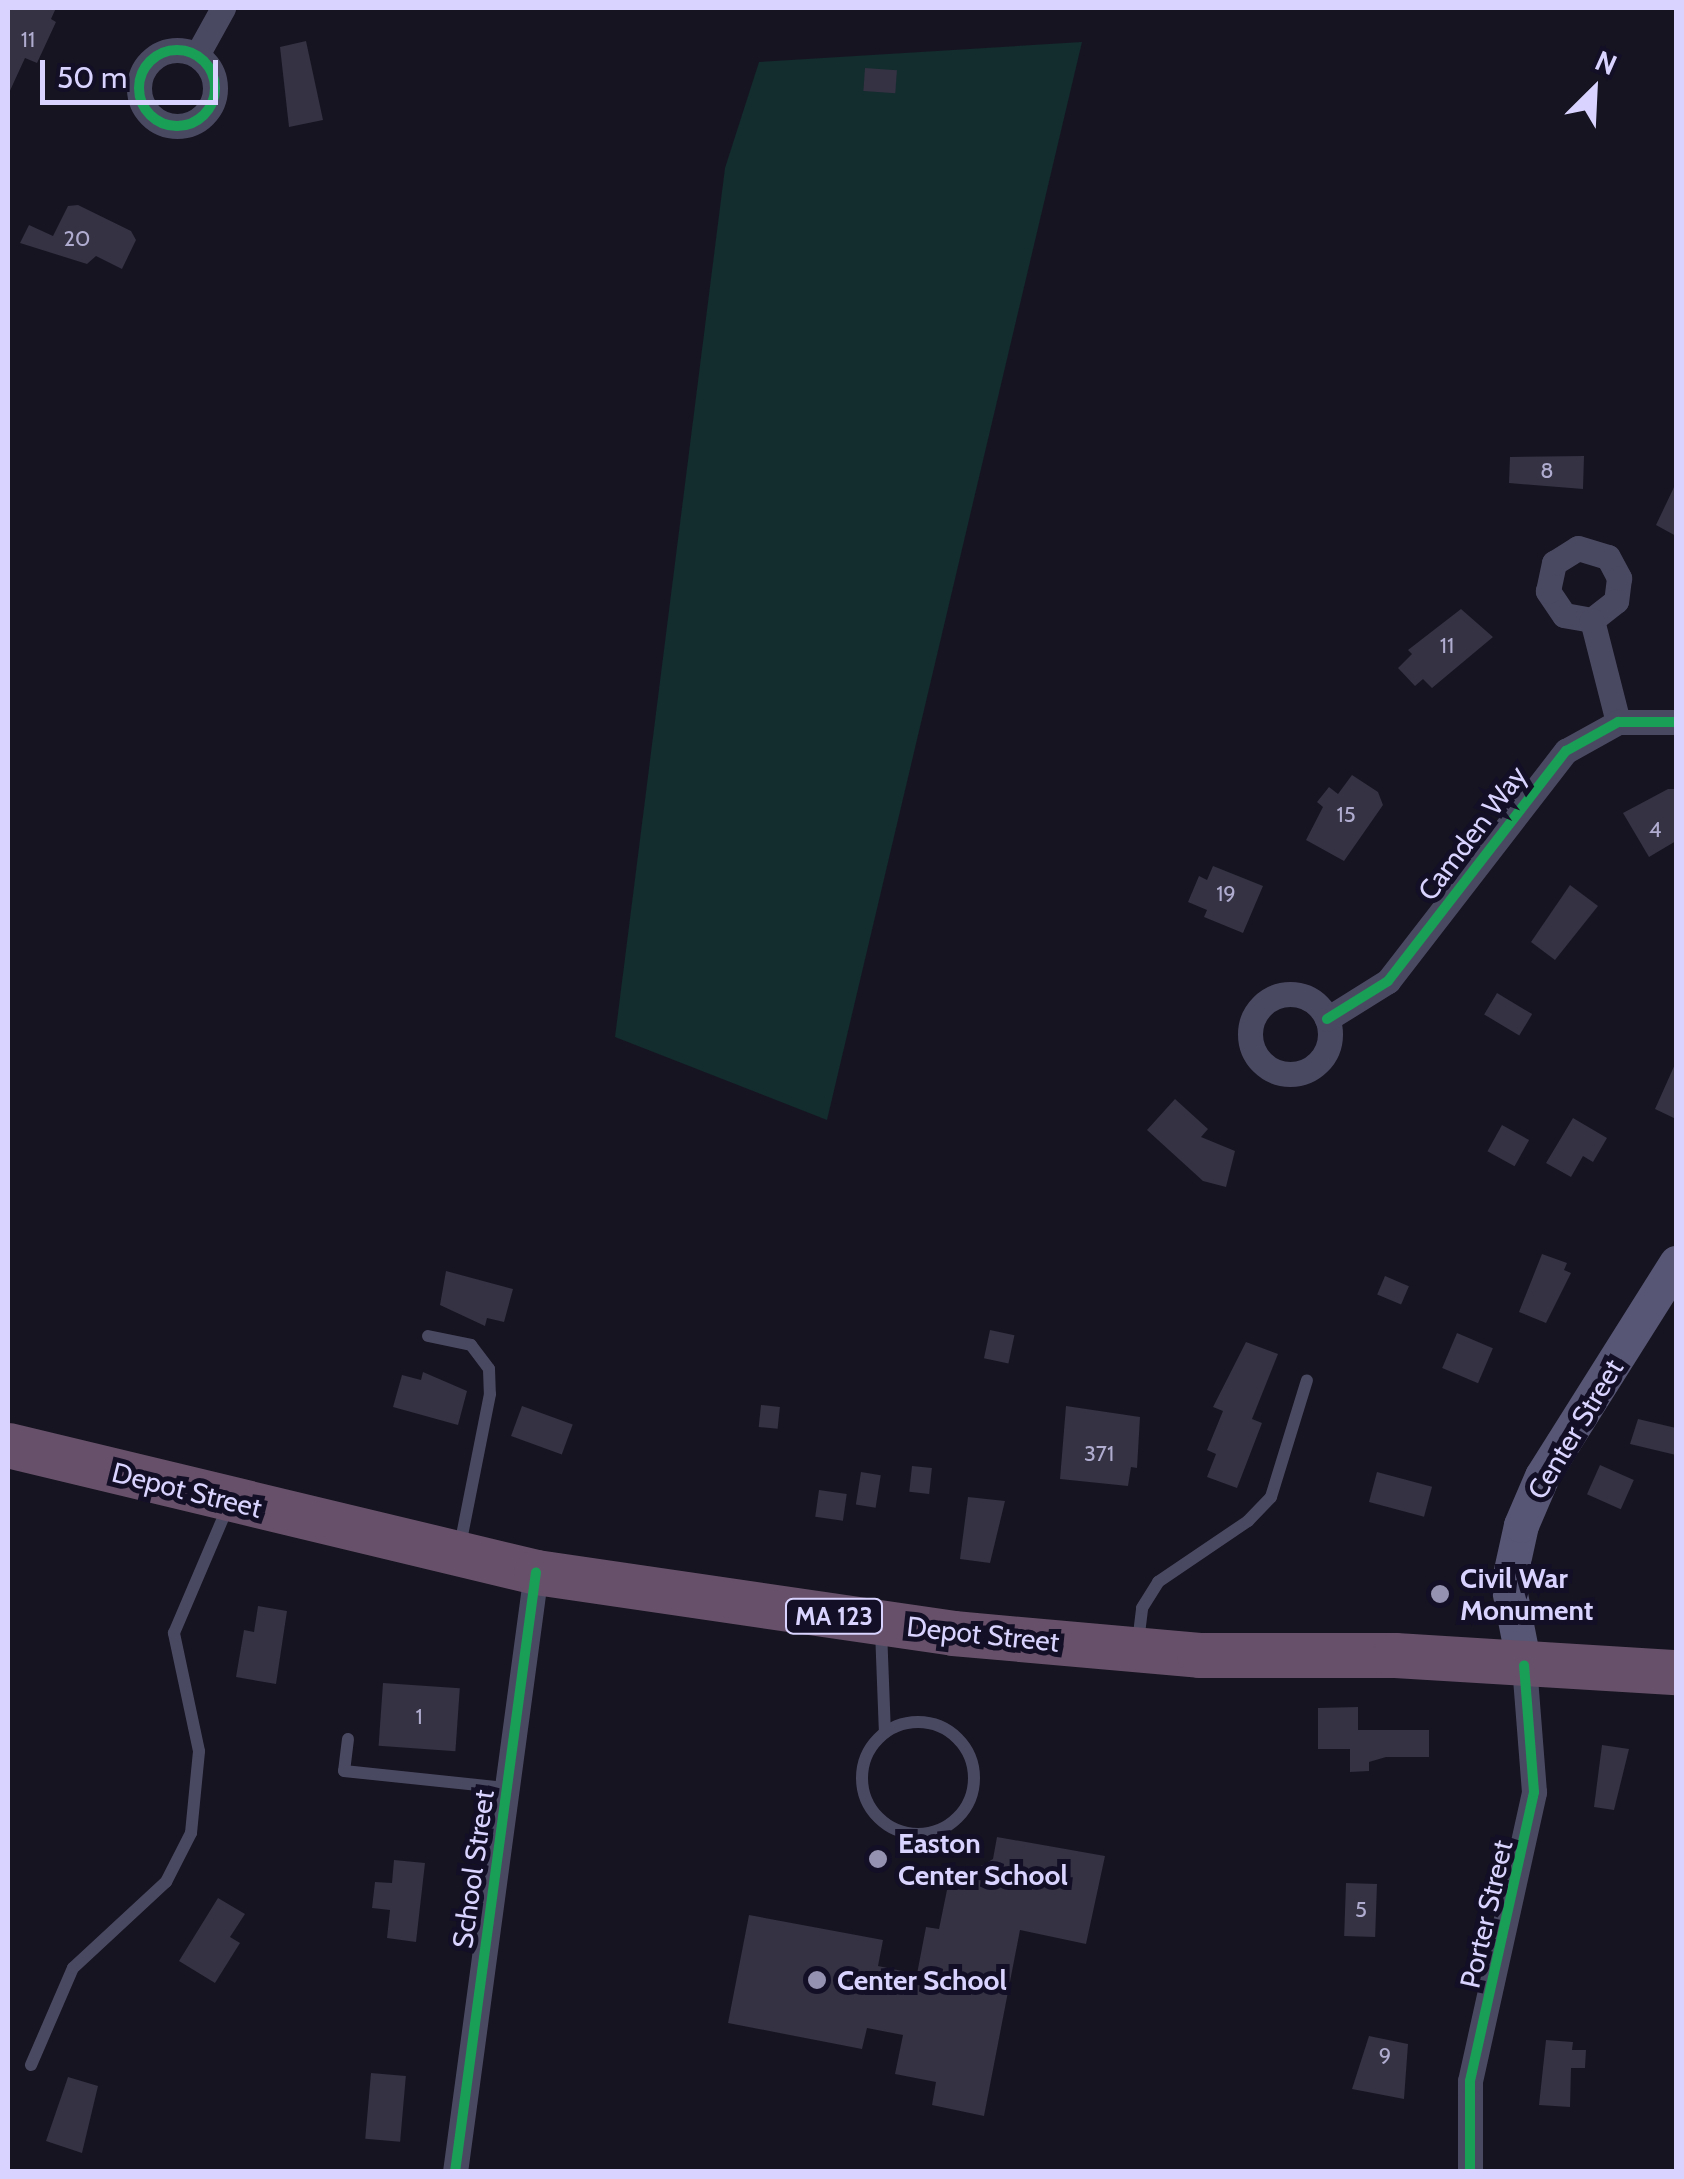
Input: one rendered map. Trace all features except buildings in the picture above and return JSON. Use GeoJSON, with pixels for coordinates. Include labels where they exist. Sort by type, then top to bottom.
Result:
{"type":"FeatureCollection","features":[{"type":"Feature","properties":{"kind":"highway","name":"Depot Street"},"geometry":{"type":"LineString","coordinates":[[8,1445],[230,1502],[536,1572],[881,1623],[1138,1649],[1676,1672]]}},
{"type":"Feature","properties":{"kind":"main road","name":"Center Street"},"geometry":{"type":"LineString","coordinates":[[1524,1665],[1508,1584],[1521,1525],[1542,1476],[1676,1263]]}},
{"type":"Feature","properties":{"kind":"street"},"geometry":{"type":"LineString","coordinates":[[196,56],[223,8]]}},
{"type":"Feature","properties":{"kind":"street"},"geometry":{"type":"LineString","coordinates":[[1592,620],[1618,722],[1676,722]]}},
{"type":"Feature","properties":{"kind":"street","name":"Camden Way"},"geometry":{"type":"LineString","coordinates":[[1327,1019],[1388,981],[1558,758],[1618,722]]}},
{"type":"Feature","properties":{"kind":"street","name":"School Street"},"geometry":{"type":"LineString","coordinates":[[455,2172],[536,1572]]}},
{"type":"Feature","properties":{"kind":"street","name":"Porter Street"},"geometry":{"type":"LineString","coordinates":[[1470,2172],[1470,2080],[1534,1792],[1524,1665]]}},
{"type":"Feature","properties":{"kind":"lane"},"geometry":{"type":"LineString","coordinates":[[428,1336],[470,1345],[489,1369],[490,1394],[458,1553]]}},
{"type":"Feature","properties":{"kind":"lane"},"geometry":{"type":"LineString","coordinates":[[1138,1649],[1142,1608],[1158,1582],[1248,1521],[1271,1497],[1307,1380]]}},
{"type":"Feature","properties":{"kind":"lane"},"geometry":{"type":"LineString","coordinates":[[31,2065],[72,1968],[166,1882],[192,1834],[198,1751],[174,1633],[230,1502]]}},
{"type":"Feature","properties":{"kind":"lane"},"geometry":{"type":"LineString","coordinates":[[881,1623],[886,1732],[864,1762],[862,1780],[876,1814],[907,1833],[926,1833],[959,1817],[974,1784],[967,1748],[954,1734],[920,1722],[886,1732]]}},
{"type":"Feature","properties":{"kind":"lane"},"geometry":{"type":"LineString","coordinates":[[348,1739],[344,1770],[507,1788]]}},
{"type":"Feature","properties":{"kind":"green space"},"geometry":{"type":"Polygon","coordinates":[[[1082,42],[827,1120],[615,1037],[725,168],[759,62],[1082,42]]]}},
{"type":"Feature","properties":{"kind":"cycle path"},"geometry":{"type":"LineString","coordinates":[[177,50],[204,61],[215,88],[204,115],[177,126],[150,115],[139,88],[150,61],[177,50]]}},
{"type":"Feature","properties":{"kind":"cycle path"},"geometry":{"type":"LineString","coordinates":[[1327,1019],[1388,981],[1566,751],[1618,722],[1676,722]]}},
{"type":"Feature","properties":{"kind":"cycle path"},"geometry":{"type":"LineString","coordinates":[[455,2172],[536,1572]]}},
{"type":"Feature","properties":{"kind":"cycle path"},"geometry":{"type":"LineString","coordinates":[[1470,2172],[1470,2081],[1534,1792],[1524,1665]]}},
{"type":"Feature","properties":{"kind":"place","name":"Civil War Monument"},"geometry":{"type":"Point","coordinates":[1440,1594]}},
{"type":"Feature","properties":{"kind":"place","name":"Easton Center School"},"geometry":{"type":"Point","coordinates":[878,1859]}},
{"type":"Feature","properties":{"kind":"place","name":"Center School"},"geometry":{"type":"Point","coordinates":[817,1980]}}]}
